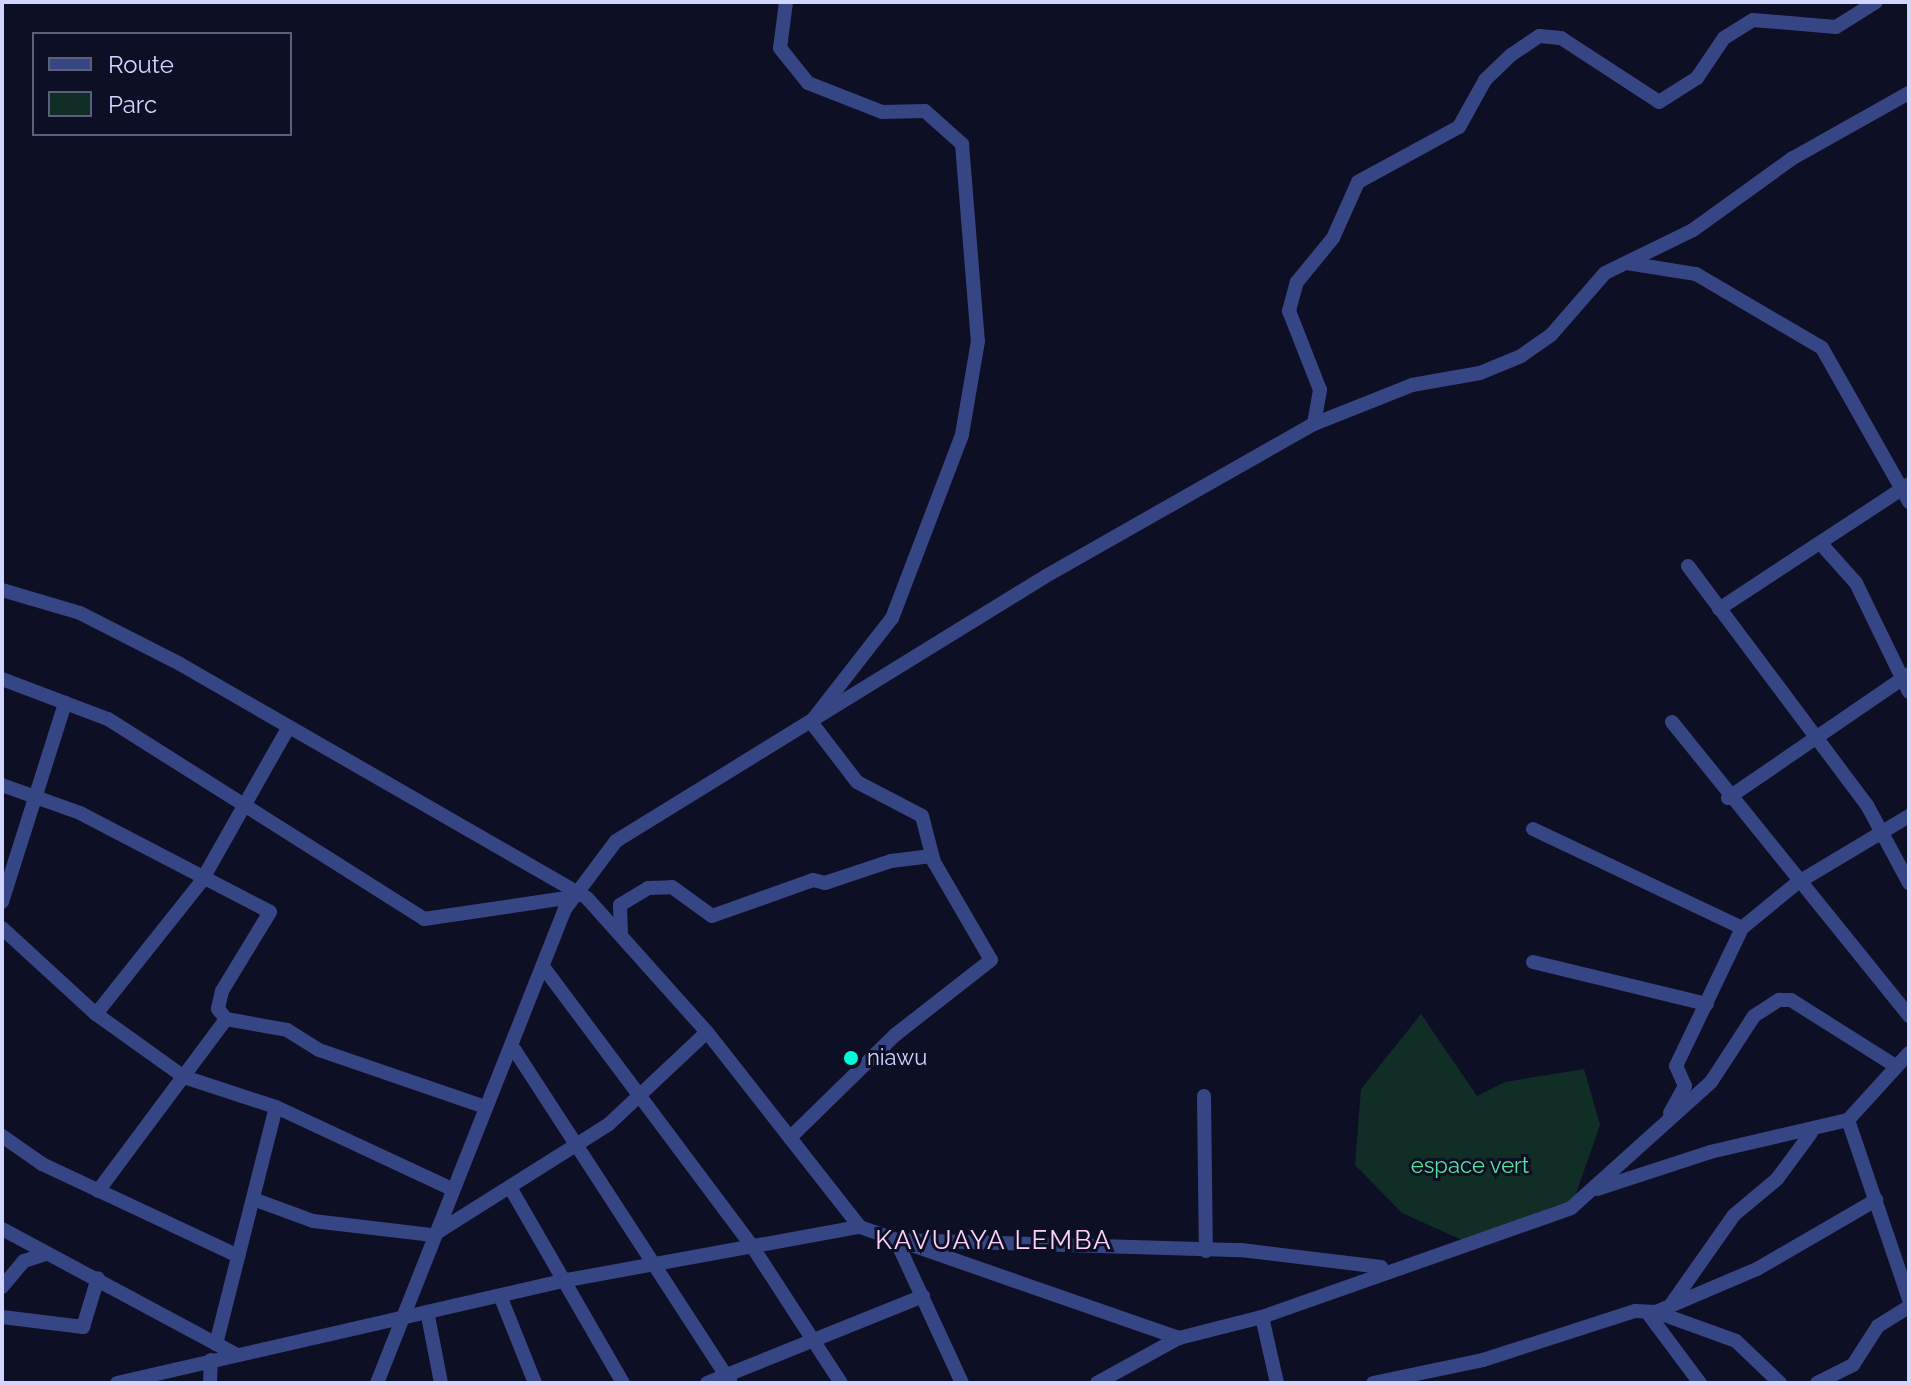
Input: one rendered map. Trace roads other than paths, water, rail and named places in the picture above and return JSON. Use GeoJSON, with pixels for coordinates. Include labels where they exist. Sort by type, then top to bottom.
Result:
{"type":"FeatureCollection","features":[{"type":"Feature","properties":{"kind":"street"},"geometry":{"type":"LineString","coordinates":[[786,2],[780,48],[808,83],[882,112],[925,111],[960,137],[977,290],[972,392],[915,568],[892,618],[811,722]]}},
{"type":"Feature","properties":{"kind":"street"},"geometry":{"type":"LineString","coordinates":[[1314,424],[1320,390],[1289,311],[1297,282],[1333,238],[1358,182],[1459,127],[1485,80],[1520,49],[1539,36],[1561,38],[1659,102],[1697,78],[1724,38],[1753,20],[1836,27],[1876,2]]}},
{"type":"Feature","properties":{"kind":"street"},"geometry":{"type":"LineString","coordinates":[[377,1383],[483,1106],[514,1049],[574,895],[598,859],[644,820],[811,722],[1046,576],[1314,424],[1412,385],[1480,373],[1521,356],[1551,335],[1591,284],[1693,230],[1793,158],[1909,93]]}},
{"type":"Feature","properties":{"kind":"street"},"geometry":{"type":"LineString","coordinates":[[1626,263],[1696,274],[1822,348],[1906,485],[1909,502]]}},
{"type":"Feature","properties":{"kind":"street"},"geometry":{"type":"LineString","coordinates":[[1719,609],[1822,545],[1906,485]]}},
{"type":"Feature","properties":{"kind":"street"},"geometry":{"type":"LineString","coordinates":[[1822,545],[1856,583],[1906,676],[1909,692]]}},
{"type":"Feature","properties":{"kind":"street"},"geometry":{"type":"LineString","coordinates":[[1688,566],[1882,831],[1909,883]]}},
{"type":"Feature","properties":{"kind":"street"},"geometry":{"type":"LineString","coordinates":[[2,590],[80,613],[288,728],[574,895],[621,934],[707,1032],[860,1227]]}},
{"type":"Feature","properties":{"kind":"street"},"geometry":{"type":"LineString","coordinates":[[1728,798],[1811,735],[1906,676]]}},
{"type":"Feature","properties":{"kind":"street"},"geometry":{"type":"LineString","coordinates":[[2,679],[108,719],[239,805],[268,816],[424,919],[574,895]]}},
{"type":"Feature","properties":{"kind":"street"},"geometry":{"type":"LineString","coordinates":[[2,902],[65,703]]}},
{"type":"Feature","properties":{"kind":"street"},"geometry":{"type":"LineString","coordinates":[[790,1138],[895,1035],[989,964],[985,942],[960,915],[932,856],[922,816],[857,782],[811,722]]}},
{"type":"Feature","properties":{"kind":"street"},"geometry":{"type":"LineString","coordinates":[[1672,722],[1728,798],[1909,1016]]}},
{"type":"Feature","properties":{"kind":"street"},"geometry":{"type":"LineString","coordinates":[[96,1014],[201,882],[239,805],[288,728]]}},
{"type":"Feature","properties":{"kind":"street"},"geometry":{"type":"LineString","coordinates":[[2,785],[80,813],[201,882],[271,915],[244,946],[222,991],[218,1009],[226,1019],[287,1030],[343,1060],[483,1106]]}},
{"type":"Feature","properties":{"kind":"street"},"geometry":{"type":"LineString","coordinates":[[1663,1128],[1685,1086],[1676,1066],[1742,928],[1797,883],[1909,816]]}},
{"type":"Feature","properties":{"kind":"street"},"geometry":{"type":"LineString","coordinates":[[1533,829],[1742,928]]}},
{"type":"Feature","properties":{"kind":"street"},"geometry":{"type":"LineString","coordinates":[[621,934],[620,905],[648,888],[672,887],[712,916],[813,880],[825,883],[891,861],[932,856]]}},
{"type":"Feature","properties":{"kind":"street"},"geometry":{"type":"LineString","coordinates":[[2,928],[96,1014],[184,1077],[276,1107],[450,1188]]}},
{"type":"Feature","properties":{"kind":"street"},"geometry":{"type":"LineString","coordinates":[[1533,962],[1707,1004]]}},
{"type":"Feature","properties":{"kind":"street"},"geometry":{"type":"LineString","coordinates":[[544,968],[750,1243],[841,1383]]}},
{"type":"Feature","properties":{"kind":"street"},"geometry":{"type":"LineString","coordinates":[[1097,1383],[1179,1338],[1262,1317],[1464,1241],[1559,1215],[1596,1190],[1711,1082],[1754,1016],[1779,1000],[1802,1006],[1904,1059],[1848,1120],[1811,1133],[1710,1152],[1596,1190]]}},
{"type":"Feature","properties":{"kind":"street"},"geometry":{"type":"LineString","coordinates":[[98,1191],[226,1019]]}},
{"type":"Feature","properties":{"kind":"street"},"geometry":{"type":"LineString","coordinates":[[253,1199],[313,1221],[433,1235],[580,1146],[642,1097],[707,1032]]}},
{"type":"Feature","properties":{"kind":"street"},"geometry":{"type":"LineString","coordinates":[[514,1049],[657,1262],[729,1380]]}},
{"type":"Feature","properties":{"kind":"street"},"geometry":{"type":"LineString","coordinates":[[1204,1096],[1206,1251]]}},
{"type":"Feature","properties":{"kind":"street"},"geometry":{"type":"LineString","coordinates":[[216,1344],[276,1107]]}},
{"type":"Feature","properties":{"kind":"street"},"geometry":{"type":"LineString","coordinates":[[1848,1120],[1909,1299]]}},
{"type":"Feature","properties":{"kind":"street"},"geometry":{"type":"LineString","coordinates":[[1658,1310],[1734,1215],[1777,1179],[1811,1133]]}},
{"type":"Feature","properties":{"kind":"street"},"geometry":{"type":"LineString","coordinates":[[2,1136],[98,1191],[238,1256]]}},
{"type":"Feature","properties":{"kind":"street"},"geometry":{"type":"LineString","coordinates":[[511,1189],[567,1280],[623,1383]]}},
{"type":"Feature","properties":{"kind":"street"},"geometry":{"type":"LineString","coordinates":[[1373,1383],[1419,1379],[1658,1310],[1757,1269],[1876,1200]]}},
{"type":"Feature","properties":{"kind":"street"},"geometry":{"type":"LineString","coordinates":[[117,1383],[235,1354],[399,1323],[567,1280],[750,1243],[860,1227],[1179,1338]]}},
{"type":"Feature","properties":{"kind":"street"},"geometry":{"type":"LineString","coordinates":[[2,1229],[235,1354]]}},
{"type":"Feature","properties":{"kind":"street"},"geometry":{"type":"LineString","coordinates":[[896,1240],[1206,1251],[1381,1267]]}},
{"type":"Feature","properties":{"kind":"street"},"geometry":{"type":"LineString","coordinates":[[896,1240],[961,1383]]}},
{"type":"Feature","properties":{"kind":"street"},"geometry":{"type":"LineString","coordinates":[[2,1287],[24,1261],[46,1254]]}},
{"type":"Feature","properties":{"kind":"street"},"geometry":{"type":"LineString","coordinates":[[3,1322],[83,1327],[98,1278]]}},
{"type":"Feature","properties":{"kind":"street"},"geometry":{"type":"LineString","coordinates":[[707,1383],[729,1380],[923,1296]]}},
{"type":"Feature","properties":{"kind":"street"},"geometry":{"type":"LineString","coordinates":[[501,1298],[535,1383]]}},
{"type":"Feature","properties":{"kind":"street"},"geometry":{"type":"LineString","coordinates":[[1817,1383],[1853,1365],[1878,1326],[1909,1307]]}},
{"type":"Feature","properties":{"kind":"street"},"geometry":{"type":"LineString","coordinates":[[1658,1310],[1700,1383]]}},
{"type":"Feature","properties":{"kind":"street"},"geometry":{"type":"LineString","coordinates":[[1658,1310],[1736,1341],[1780,1383]]}},
{"type":"Feature","properties":{"kind":"street"},"geometry":{"type":"LineString","coordinates":[[428,1316],[441,1383]]}},
{"type":"Feature","properties":{"kind":"street"},"geometry":{"type":"LineString","coordinates":[[1262,1317],[1277,1383]]}},
{"type":"Feature","properties":{"kind":"street"},"geometry":{"type":"LineString","coordinates":[[210,1383],[211,1360]]}},
{"type":"Feature","properties":{"kind":"place","name":"niawu"},"geometry":{"type":"Point","coordinates":[851,1058]}},
{"type":"Feature","properties":{"kind":"district","name":"KAVUAYA LEMBA"},"geometry":{"type":"Point","coordinates":[994,1241]}},
{"type":"Feature","properties":{"kind":"park label","name":"espace vert"},"geometry":{"type":"Point","coordinates":[1470,1166]}}]}
